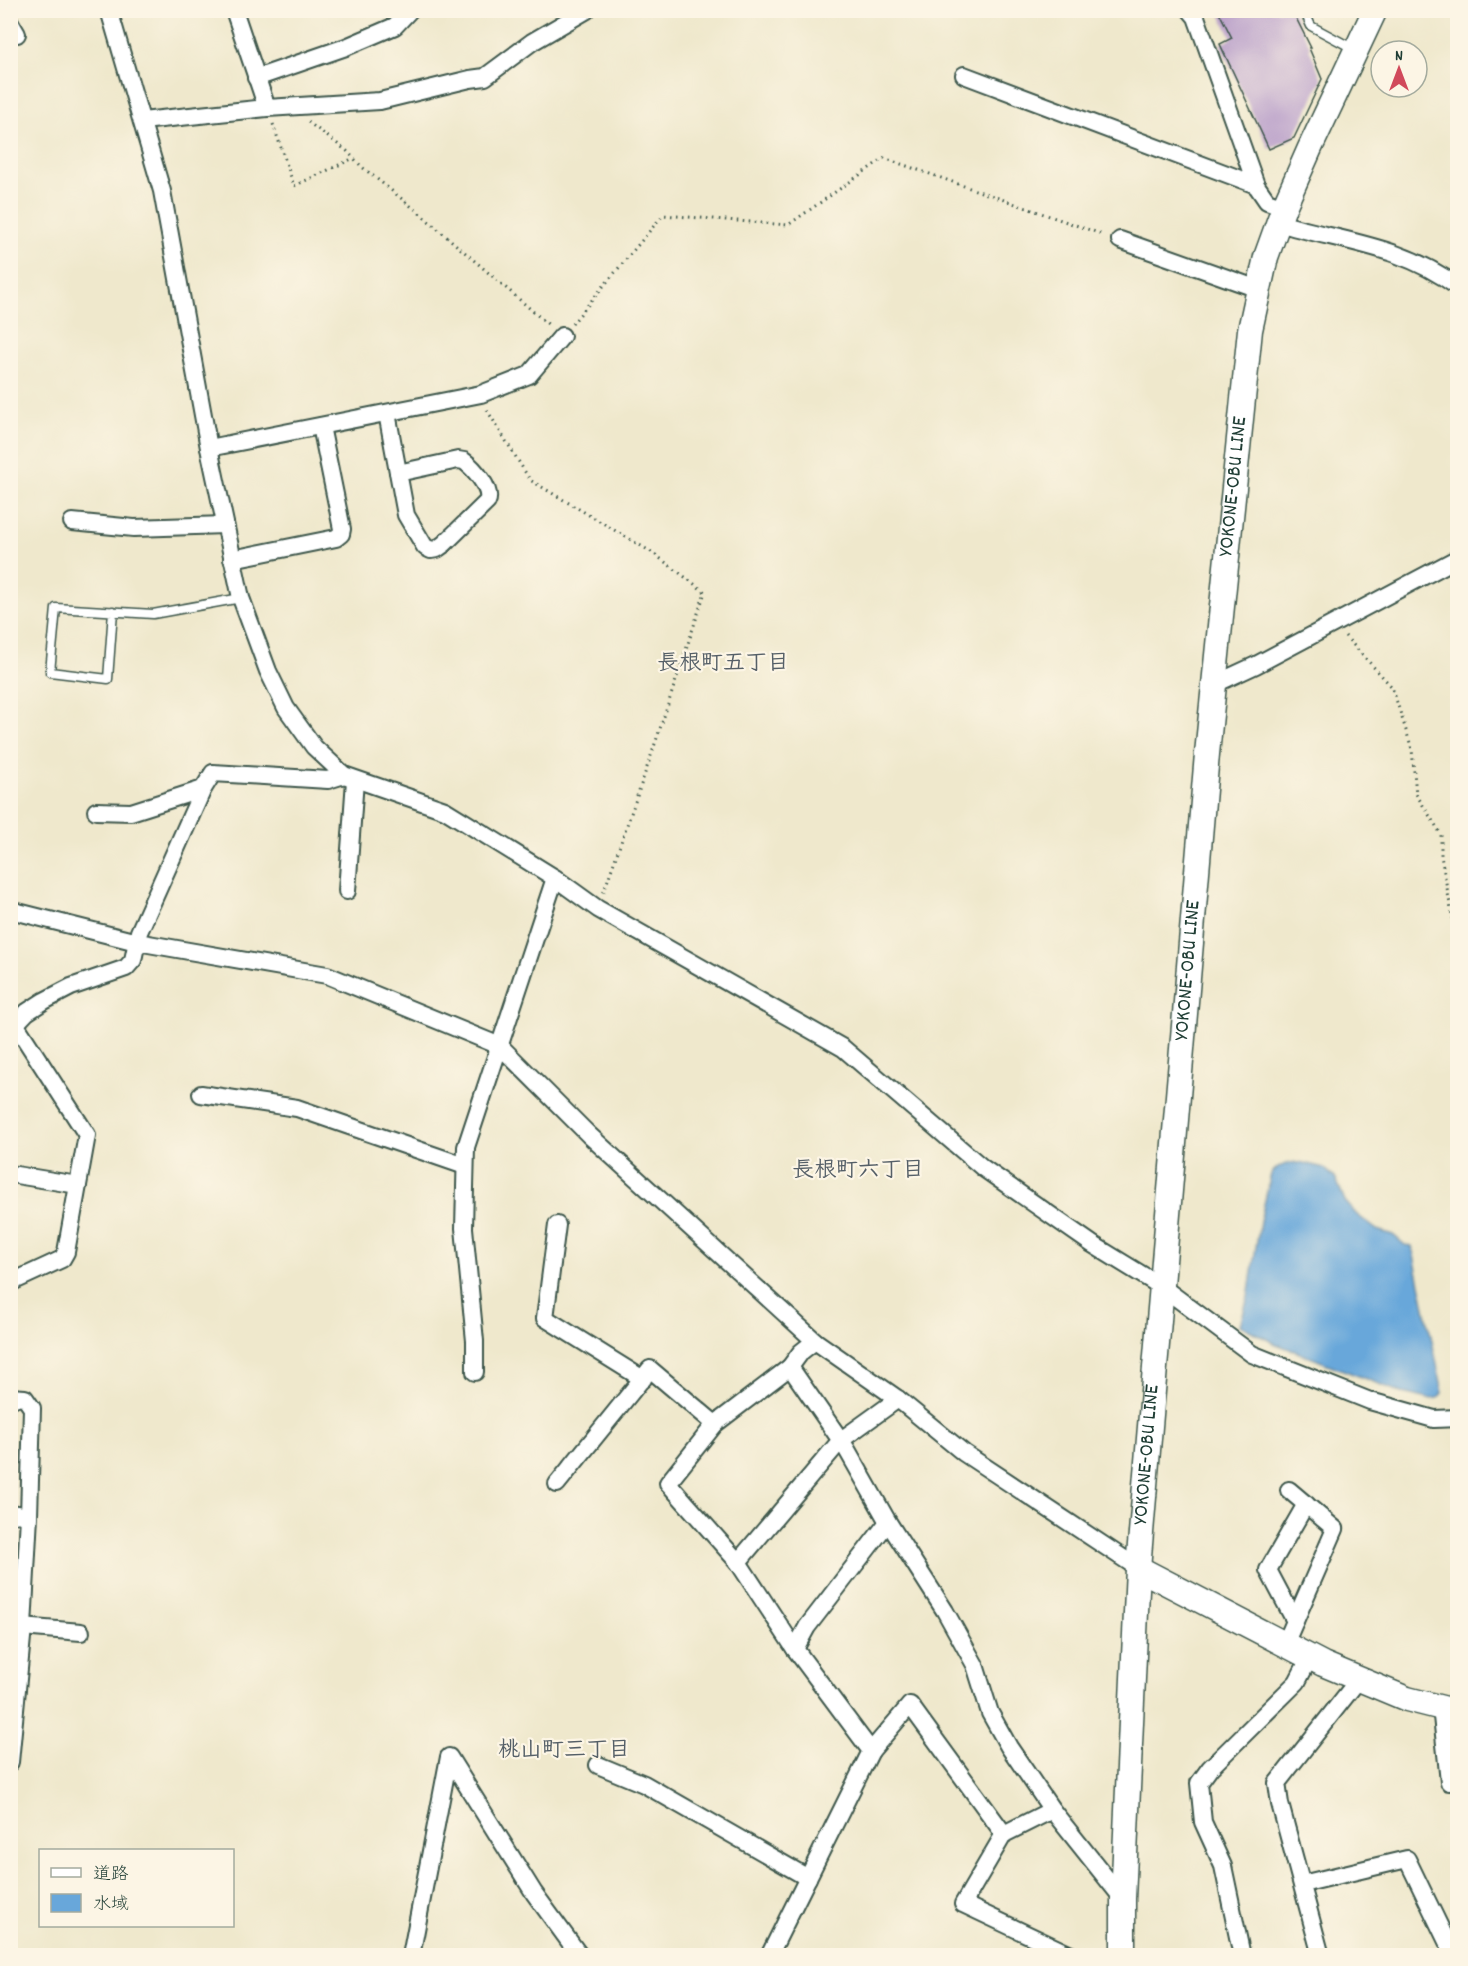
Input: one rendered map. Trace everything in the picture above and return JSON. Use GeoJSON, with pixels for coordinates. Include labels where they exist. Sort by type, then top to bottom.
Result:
{"type":"FeatureCollection","features":[{"type":"Feature","properties":{"kind":"main road","name":"YOKONE-OBU LINE"},"geometry":{"type":"LineString","coordinates":[[1123,1956],[1123,1899],[1138,1568],[1205,778],[1250,330],[1266,257],[1282,215],[1310,148],[1375,10]]}},
{"type":"Feature","properties":{"kind":"main road"},"geometry":{"type":"LineString","coordinates":[[1138,1568],[1310,1657],[1407,1699],[1449,1709]]}},
{"type":"Feature","properties":{"kind":"street"},"geometry":{"type":"LineString","coordinates":[[109,10],[162,191],[209,448],[241,598],[268,671],[286,708],[314,747],[350,778],[445,810],[555,878],[598,909],[843,1048],[983,1168],[1092,1244],[1162,1287],[1252,1354],[1370,1401],[1434,1419],[1458,1418]]}},
{"type":"Feature","properties":{"kind":"street"},"geometry":{"type":"LineString","coordinates":[[234,10],[267,108]]}},
{"type":"Feature","properties":{"kind":"street"},"geometry":{"type":"LineString","coordinates":[[256,78],[346,47],[395,26],[410,10]]}},
{"type":"Feature","properties":{"kind":"street"},"geometry":{"type":"LineString","coordinates":[[1190,10],[1196,17],[1256,186],[1267,201],[1282,215],[1308,232],[1374,246],[1420,264],[1458,287]]}},
{"type":"Feature","properties":{"kind":"street"},"geometry":{"type":"LineString","coordinates":[[142,121],[267,108],[380,101],[485,77],[532,42],[581,12]]}},
{"type":"Feature","properties":{"kind":"street"},"geometry":{"type":"LineString","coordinates":[[964,75],[1256,186]]}},
{"type":"Feature","properties":{"kind":"street"},"geometry":{"type":"LineString","coordinates":[[1120,240],[1258,289]]}},
{"type":"Feature","properties":{"kind":"street"},"geometry":{"type":"LineString","coordinates":[[209,448],[481,394],[529,375],[562,336]]}},
{"type":"Feature","properties":{"kind":"street"},"geometry":{"type":"LineString","coordinates":[[387,413],[398,473],[406,515],[425,547],[431,550],[444,544],[490,498],[488,490],[464,460],[398,473]]}},
{"type":"Feature","properties":{"kind":"street"},"geometry":{"type":"LineString","coordinates":[[232,559],[336,538],[341,534],[342,529],[321,426]]}},
{"type":"Feature","properties":{"kind":"street"},"geometry":{"type":"LineString","coordinates":[[72,522],[134,528],[225,525]]}},
{"type":"Feature","properties":{"kind":"street"},"geometry":{"type":"LineString","coordinates":[[1215,684],[1256,665],[1458,558]]}},
{"type":"Feature","properties":{"kind":"street"},"geometry":{"type":"LineString","coordinates":[[10,1282],[62,1259],[66,1252],[87,1135],[13,1027],[27,1012],[71,987],[126,968],[133,960],[139,932],[203,789],[213,773],[328,780],[350,778]]}},
{"type":"Feature","properties":{"kind":"street"},"geometry":{"type":"LineString","coordinates":[[347,891],[350,778]]}},
{"type":"Feature","properties":{"kind":"street"},"geometry":{"type":"LineString","coordinates":[[96,811],[131,812],[203,789]]}},
{"type":"Feature","properties":{"kind":"street"},"geometry":{"type":"LineString","coordinates":[[474,1372],[474,1341],[464,1228],[466,1147],[555,878]]}},
{"type":"Feature","properties":{"kind":"street"},"geometry":{"type":"LineString","coordinates":[[10,909],[137,942],[327,975],[500,1046],[590,1135],[815,1341],[898,1400],[964,1453],[1138,1568]]}},
{"type":"Feature","properties":{"kind":"street"},"geometry":{"type":"LineString","coordinates":[[201,1094],[297,1108],[465,1166]]}},
{"type":"Feature","properties":{"kind":"street"},"geometry":{"type":"LineString","coordinates":[[10,1174],[78,1185]]}},
{"type":"Feature","properties":{"kind":"street"},"geometry":{"type":"LineString","coordinates":[[557,1225],[545,1318],[643,1379]]}},
{"type":"Feature","properties":{"kind":"street"},"geometry":{"type":"LineString","coordinates":[[815,1341],[801,1352],[790,1367],[715,1424],[668,1483],[738,1562],[795,1649],[870,1751]]}},
{"type":"Feature","properties":{"kind":"street"},"geometry":{"type":"LineString","coordinates":[[790,1367],[841,1440],[888,1522],[945,1611],[975,1665],[990,1713],[1005,1739],[1052,1810],[1123,1899]]}},
{"type":"Feature","properties":{"kind":"street"},"geometry":{"type":"LineString","coordinates":[[557,1484],[650,1369],[715,1424]]}},
{"type":"Feature","properties":{"kind":"street"},"geometry":{"type":"LineString","coordinates":[[10,1397],[26,1398],[32,1408],[29,1516],[17,1627],[10,1762]]}},
{"type":"Feature","properties":{"kind":"street"},"geometry":{"type":"LineString","coordinates":[[738,1562],[841,1440],[898,1400]]}},
{"type":"Feature","properties":{"kind":"street"},"geometry":{"type":"LineString","coordinates":[[1285,1644],[1335,1529],[1288,1490]]}},
{"type":"Feature","properties":{"kind":"street"},"geometry":{"type":"LineString","coordinates":[[1294,1621],[1269,1570],[1306,1504]]}},
{"type":"Feature","properties":{"kind":"street"},"geometry":{"type":"LineString","coordinates":[[10,1513],[29,1516]]}},
{"type":"Feature","properties":{"kind":"street"},"geometry":{"type":"LineString","coordinates":[[795,1649],[807,1627],[888,1522]]}},
{"type":"Feature","properties":{"kind":"street"},"geometry":{"type":"LineString","coordinates":[[17,1627],[81,1632]]}},
{"type":"Feature","properties":{"kind":"street"},"geometry":{"type":"LineString","coordinates":[[1242,1956],[1223,1866],[1203,1822],[1199,1783],[1209,1768],[1297,1682],[1310,1657]]}},
{"type":"Feature","properties":{"kind":"street"},"geometry":{"type":"LineString","coordinates":[[1322,1956],[1280,1804],[1277,1783],[1359,1679]]}},
{"type":"Feature","properties":{"kind":"street"},"geometry":{"type":"LineString","coordinates":[[769,1956],[870,1751],[910,1705],[1004,1834]]}},
{"type":"Feature","properties":{"kind":"street"},"geometry":{"type":"LineString","coordinates":[[1449,1709],[1449,1782]]}},
{"type":"Feature","properties":{"kind":"street"},"geometry":{"type":"LineString","coordinates":[[411,1956],[449,1757],[534,1893],[580,1956]]}},
{"type":"Feature","properties":{"kind":"street"},"geometry":{"type":"LineString","coordinates":[[598,1765],[644,1784],[808,1878]]}},
{"type":"Feature","properties":{"kind":"street"},"geometry":{"type":"LineString","coordinates":[[1052,1810],[1004,1834],[963,1904],[1072,1956]]}},
{"type":"Feature","properties":{"kind":"street"},"geometry":{"type":"LineString","coordinates":[[1302,1884],[1407,1859],[1454,1956]]}},
{"type":"Feature","properties":{"kind":"lane"},"geometry":{"type":"LineString","coordinates":[[1304,10],[1311,26],[1356,50]]}},
{"type":"Feature","properties":{"kind":"lane"},"geometry":{"type":"LineString","coordinates":[[113,611],[108,679],[50,672],[56,608],[113,611],[153,614],[241,598]]}},
{"type":"Feature","properties":{"kind":"path"},"geometry":{"type":"LineString","coordinates":[[296,106],[298,115],[347,151],[562,336],[663,215],[788,225],[884,158],[1120,240]]}},
{"type":"Feature","properties":{"kind":"path"},"geometry":{"type":"LineString","coordinates":[[267,108],[294,186],[354,158]]}},
{"type":"Feature","properties":{"kind":"path"},"geometry":{"type":"LineString","coordinates":[[481,394],[483,405],[530,480],[653,553],[705,592],[598,909]]}},
{"type":"Feature","properties":{"kind":"path"},"geometry":{"type":"LineString","coordinates":[[1335,622],[1354,647],[1392,687],[1412,749],[1416,794],[1441,834],[1441,856],[1456,936],[1455,965],[1458,966]]}},
{"type":"Feature","properties":{"kind":"water"},"geometry":{"type":"Polygon","coordinates":[[[1290,1163],[1304,1163],[1324,1168],[1336,1179],[1345,1201],[1356,1214],[1377,1230],[1393,1235],[1405,1245],[1412,1246],[1443,1393],[1438,1398],[1429,1399],[1402,1393],[1274,1343],[1240,1325],[1248,1297],[1260,1222],[1271,1174],[1278,1167],[1290,1163]]]}},
{"type":"Feature","properties":{"kind":"building"},"geometry":{"type":"Polygon","coordinates":[[[1218,10],[1292,10],[1311,48],[1309,48],[1322,79],[1294,138],[1269,149],[1220,44],[1232,38],[1218,10]]]}},
{"type":"Feature","properties":{"kind":"district","name":"長根町五丁目"},"geometry":{"type":"Point","coordinates":[723,664]}},
{"type":"Feature","properties":{"kind":"district","name":"長根町六丁目"},"geometry":{"type":"Point","coordinates":[858,1171]}},
{"type":"Feature","properties":{"kind":"district","name":"桃山町三丁目"},"geometry":{"type":"Point","coordinates":[564,1751]}}]}
